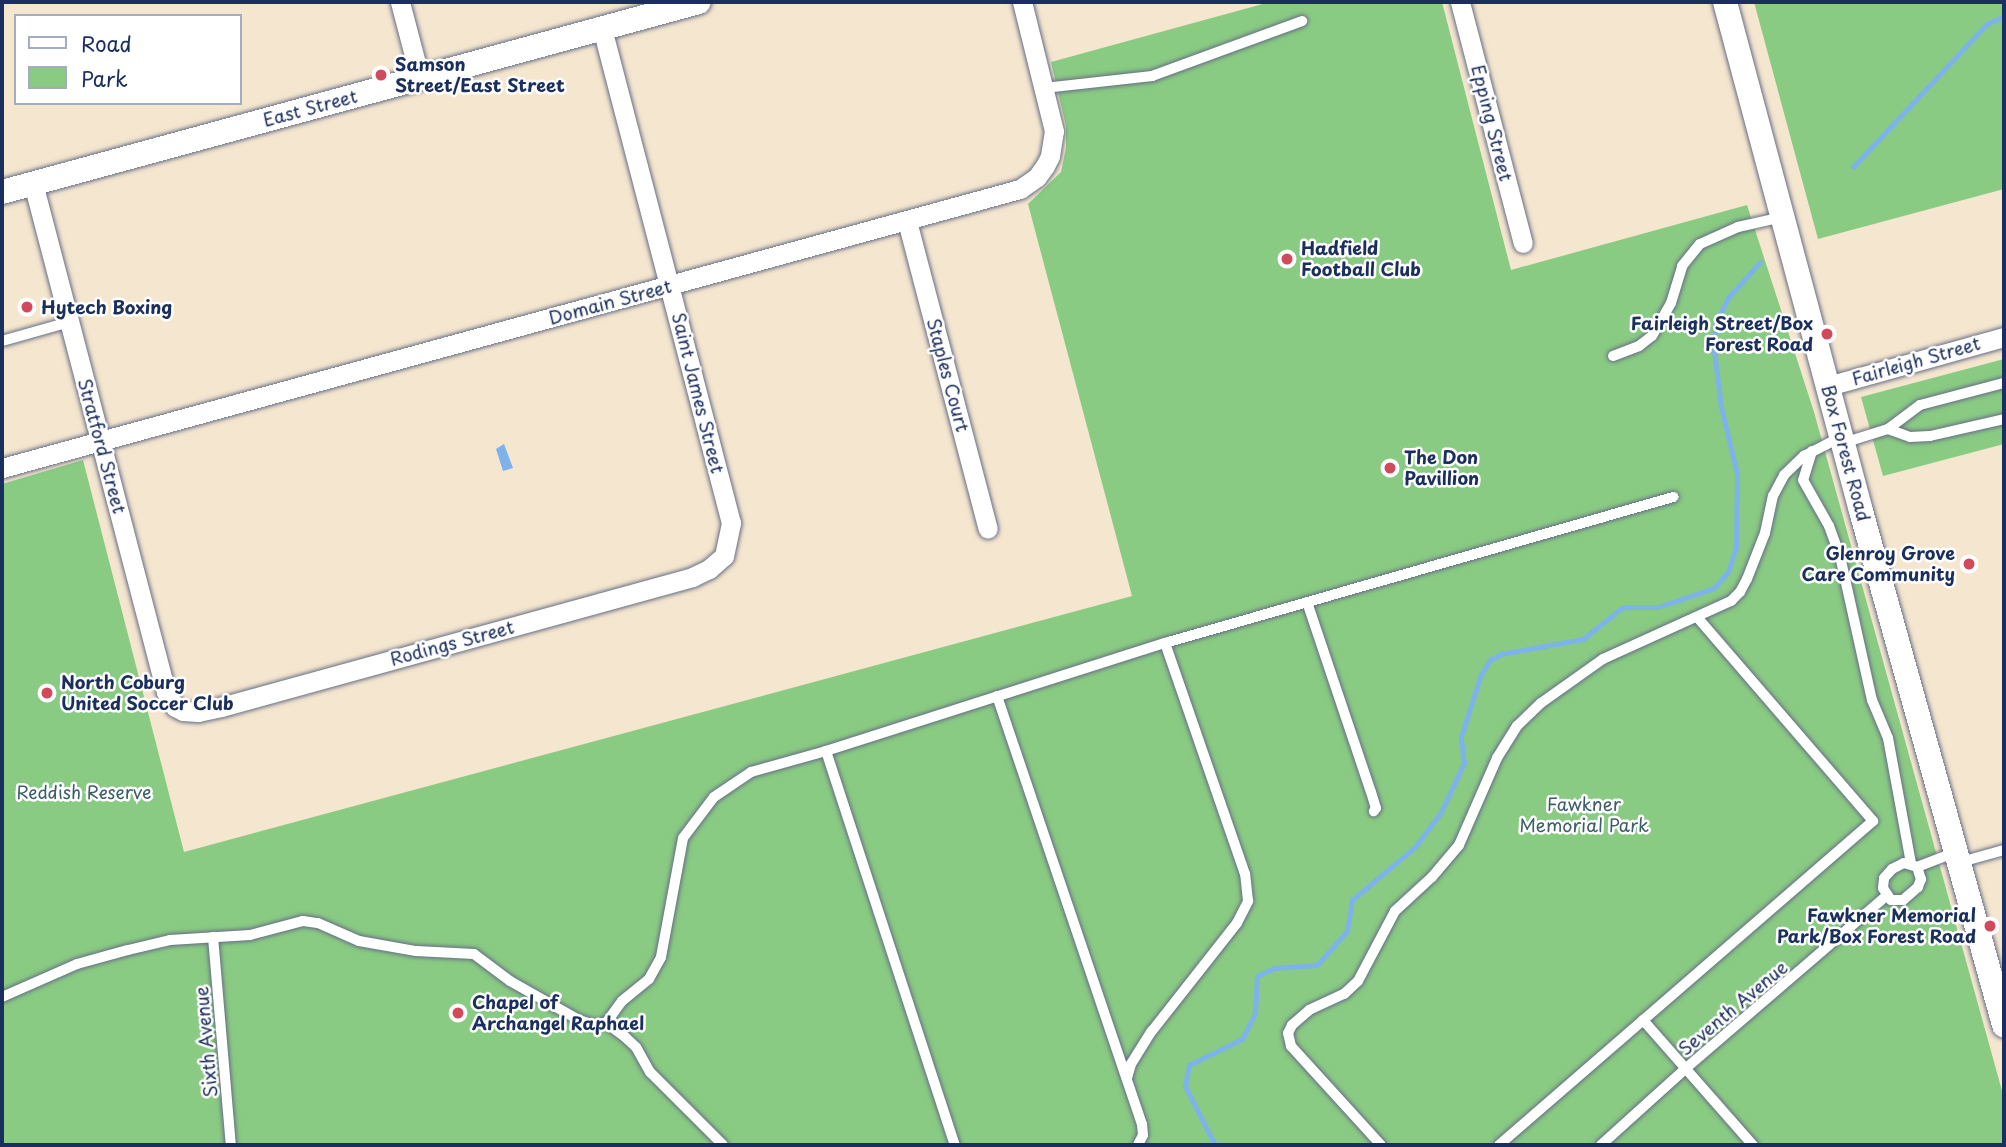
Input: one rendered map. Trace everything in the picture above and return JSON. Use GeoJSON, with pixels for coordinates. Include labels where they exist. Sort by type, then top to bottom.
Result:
{"type":"FeatureCollection","features":[{"type":"Feature","properties":{"kind":"street"},"geometry":{"type":"LineString","coordinates":[[400,2],[420,78]]}},
{"type":"Feature","properties":{"kind":"street","name":"East Street"},"geometry":{"type":"LineString","coordinates":[[2,192],[699,2]]}},
{"type":"Feature","properties":{"kind":"street","name":"Domain Street"},"geometry":{"type":"LineString","coordinates":[[2,468],[1020,189],[1037,177],[1050,156],[1054,143],[1053,118],[1022,2]]}},
{"type":"Feature","properties":{"kind":"street","name":"Epping Street"},"geometry":{"type":"LineString","coordinates":[[1461,2],[1523,243]]}},
{"type":"Feature","properties":{"kind":"street","name":"Box Forest Road"},"geometry":{"type":"LineString","coordinates":[[1725,2],[1842,440],[2004,1025]]}},
{"type":"Feature","properties":{"kind":"street","name":"Saint James Street"},"geometry":{"type":"LineString","coordinates":[[602,28],[731,523],[724,556]]}},
{"type":"Feature","properties":{"kind":"street","name":"Stratford Street"},"geometry":{"type":"LineString","coordinates":[[33,183],[166,692],[175,708]]}},
{"type":"Feature","properties":{"kind":"street","name":"Staples Court"},"geometry":{"type":"LineString","coordinates":[[907,221],[988,529]]}},
{"type":"Feature","properties":{"kind":"street","name":"Fairleigh Street"},"geometry":{"type":"LineString","coordinates":[[1828,386],[2004,337]]}},
{"type":"Feature","properties":{"kind":"street","name":"Rodings Street"},"geometry":{"type":"LineString","coordinates":[[175,708],[190,713],[221,707],[665,585],[701,573],[724,556]]}},
{"type":"Feature","properties":{"kind":"lane"},"geometry":{"type":"LineString","coordinates":[[1044,88],[1152,76],[1302,21]]}},
{"type":"Feature","properties":{"kind":"lane"},"geometry":{"type":"LineString","coordinates":[[1613,356],[1639,346],[1652,336],[1671,303],[1682,266],[1700,244],[1738,227],[1782,217]]}},
{"type":"Feature","properties":{"kind":"lane"},"geometry":{"type":"LineString","coordinates":[[2,341],[69,322]]}},
{"type":"Feature","properties":{"kind":"lane"},"geometry":{"type":"LineString","coordinates":[[1381,1145],[1291,1046],[1288,1033],[1292,1025],[1309,1010],[1344,994],[1358,981],[1395,911],[1432,877],[1459,845],[1497,758],[1517,726],[1541,703],[1598,662],[1725,605],[1740,592],[1761,543],[1778,485],[1791,466],[1812,451],[1842,440],[1888,429],[1920,405],[2003,387]]}},
{"type":"Feature","properties":{"kind":"lane"},"geometry":{"type":"LineString","coordinates":[[1888,429],[1910,437],[1930,436],[2004,419]]}},
{"type":"Feature","properties":{"kind":"lane"},"geometry":{"type":"LineString","coordinates":[[1812,451],[1803,480],[1829,526],[1840,556],[1872,700],[1888,738],[1914,865],[1921,879],[1911,894],[1896,901],[1886,896],[1882,883],[1888,873],[1900,864],[1914,865],[2004,850]]}},
{"type":"Feature","properties":{"kind":"lane"},"geometry":{"type":"LineString","coordinates":[[2,997],[77,964],[170,940],[250,935],[303,921],[318,923],[359,942],[416,951],[474,954],[510,981],[579,1020],[594,1025],[606,1023],[622,1001],[649,979],[661,957],[683,838],[714,797],[751,772],[826,751],[1166,643],[1673,498]]}},
{"type":"Feature","properties":{"kind":"lane"},"geometry":{"type":"LineString","coordinates":[[1307,602],[1371,792],[1376,808],[1374,811]]}},
{"type":"Feature","properties":{"kind":"lane"},"geometry":{"type":"LineString","coordinates":[[1499,1145],[1873,821],[1698,617]]}},
{"type":"Feature","properties":{"kind":"lane"},"geometry":{"type":"LineString","coordinates":[[1127,1078],[1135,1057],[1237,923],[1248,898],[1245,874],[1166,643]]}},
{"type":"Feature","properties":{"kind":"lane"},"geometry":{"type":"LineString","coordinates":[[997,696],[1142,1124],[1143,1135],[1138,1145]]}},
{"type":"Feature","properties":{"kind":"lane"},"geometry":{"type":"LineString","coordinates":[[826,751],[955,1145]]}},
{"type":"Feature","properties":{"kind":"lane","name":"Seventh Avenue"},"geometry":{"type":"LineString","coordinates":[[1601,1145],[1886,896]]}},
{"type":"Feature","properties":{"kind":"lane","name":"Sixth Avenue"},"geometry":{"type":"LineString","coordinates":[[213,937],[231,1145]]}},
{"type":"Feature","properties":{"kind":"lane"},"geometry":{"type":"LineString","coordinates":[[1643,1020],[1676,1053],[1685,1069],[1753,1145]]}},
{"type":"Feature","properties":{"kind":"lane"},"geometry":{"type":"LineString","coordinates":[[606,1023],[636,1047],[650,1072],[723,1145]]}},
{"type":"Feature","properties":{"kind":"green space","name":"Fawkner Memorial Park"},"geometry":{"type":"Polygon","coordinates":[[[1270,2],[1442,2],[1511,270],[1747,205],[1814,412],[2004,1098],[2004,1145],[2,1145],[2,484],[83,460],[184,852],[1132,596],[1028,204],[1061,172],[1066,148],[1066,126],[1051,62],[1270,2]]]}},
{"type":"Feature","properties":{"kind":"green space"},"geometry":{"type":"Polygon","coordinates":[[[1754,2],[2004,2],[2004,189],[1818,239],[1754,2]]]}},
{"type":"Feature","properties":{"kind":"green space"},"geometry":{"type":"Polygon","coordinates":[[[2004,359],[2004,444],[1883,476],[1861,397],[2004,359]]]}},
{"type":"Feature","properties":{"kind":"water"},"geometry":{"type":"Polygon","coordinates":[[[504,444],[513,468],[503,471],[496,449],[504,444]]]}},
{"type":"Feature","properties":{"kind":"waterway"},"geometry":{"type":"LineString","coordinates":[[1853,167],[1987,24],[2004,16]]}},
{"type":"Feature","properties":{"kind":"waterway"},"geometry":{"type":"LineString","coordinates":[[1215,1145],[1185,1086],[1189,1065],[1242,1039],[1255,1014],[1257,976],[1274,968],[1317,965],[1347,931],[1352,900],[1415,847],[1441,812],[1464,763],[1461,737],[1481,674],[1490,660],[1501,654],[1583,639],[1623,607],[1658,607],[1714,588],[1728,572],[1736,548],[1737,474],[1721,407],[1713,343],[1717,319],[1728,298],[1760,262]]}},
{"type":"Feature","properties":{"kind":"place","name":"Samson Street/East Street"},"geometry":{"type":"Point","coordinates":[381,75]}},
{"type":"Feature","properties":{"kind":"place","name":"Hadfield Football Club"},"geometry":{"type":"Point","coordinates":[1287,259]}},
{"type":"Feature","properties":{"kind":"place","name":"Hytech Boxing"},"geometry":{"type":"Point","coordinates":[27,307]}},
{"type":"Feature","properties":{"kind":"place","name":"Fairleigh Street/Box Forest Road"},"geometry":{"type":"Point","coordinates":[1827,334]}},
{"type":"Feature","properties":{"kind":"place","name":"The Don Pavillion"},"geometry":{"type":"Point","coordinates":[1390,468]}},
{"type":"Feature","properties":{"kind":"place","name":"Glenroy Grove Care Community"},"geometry":{"type":"Point","coordinates":[1969,564]}},
{"type":"Feature","properties":{"kind":"place","name":"North Coburg United Soccer Club"},"geometry":{"type":"Point","coordinates":[47,693]}},
{"type":"Feature","properties":{"kind":"place","name":"Fawkner Memorial Park/Box Forest Road"},"geometry":{"type":"Point","coordinates":[1990,926]}},
{"type":"Feature","properties":{"kind":"place","name":"Chapel of Archangel Raphael"},"geometry":{"type":"Point","coordinates":[458,1013]}},
{"type":"Feature","properties":{"kind":"park label","name":"Reddish Reserve"},"geometry":{"type":"Point","coordinates":[84,792]}}]}
